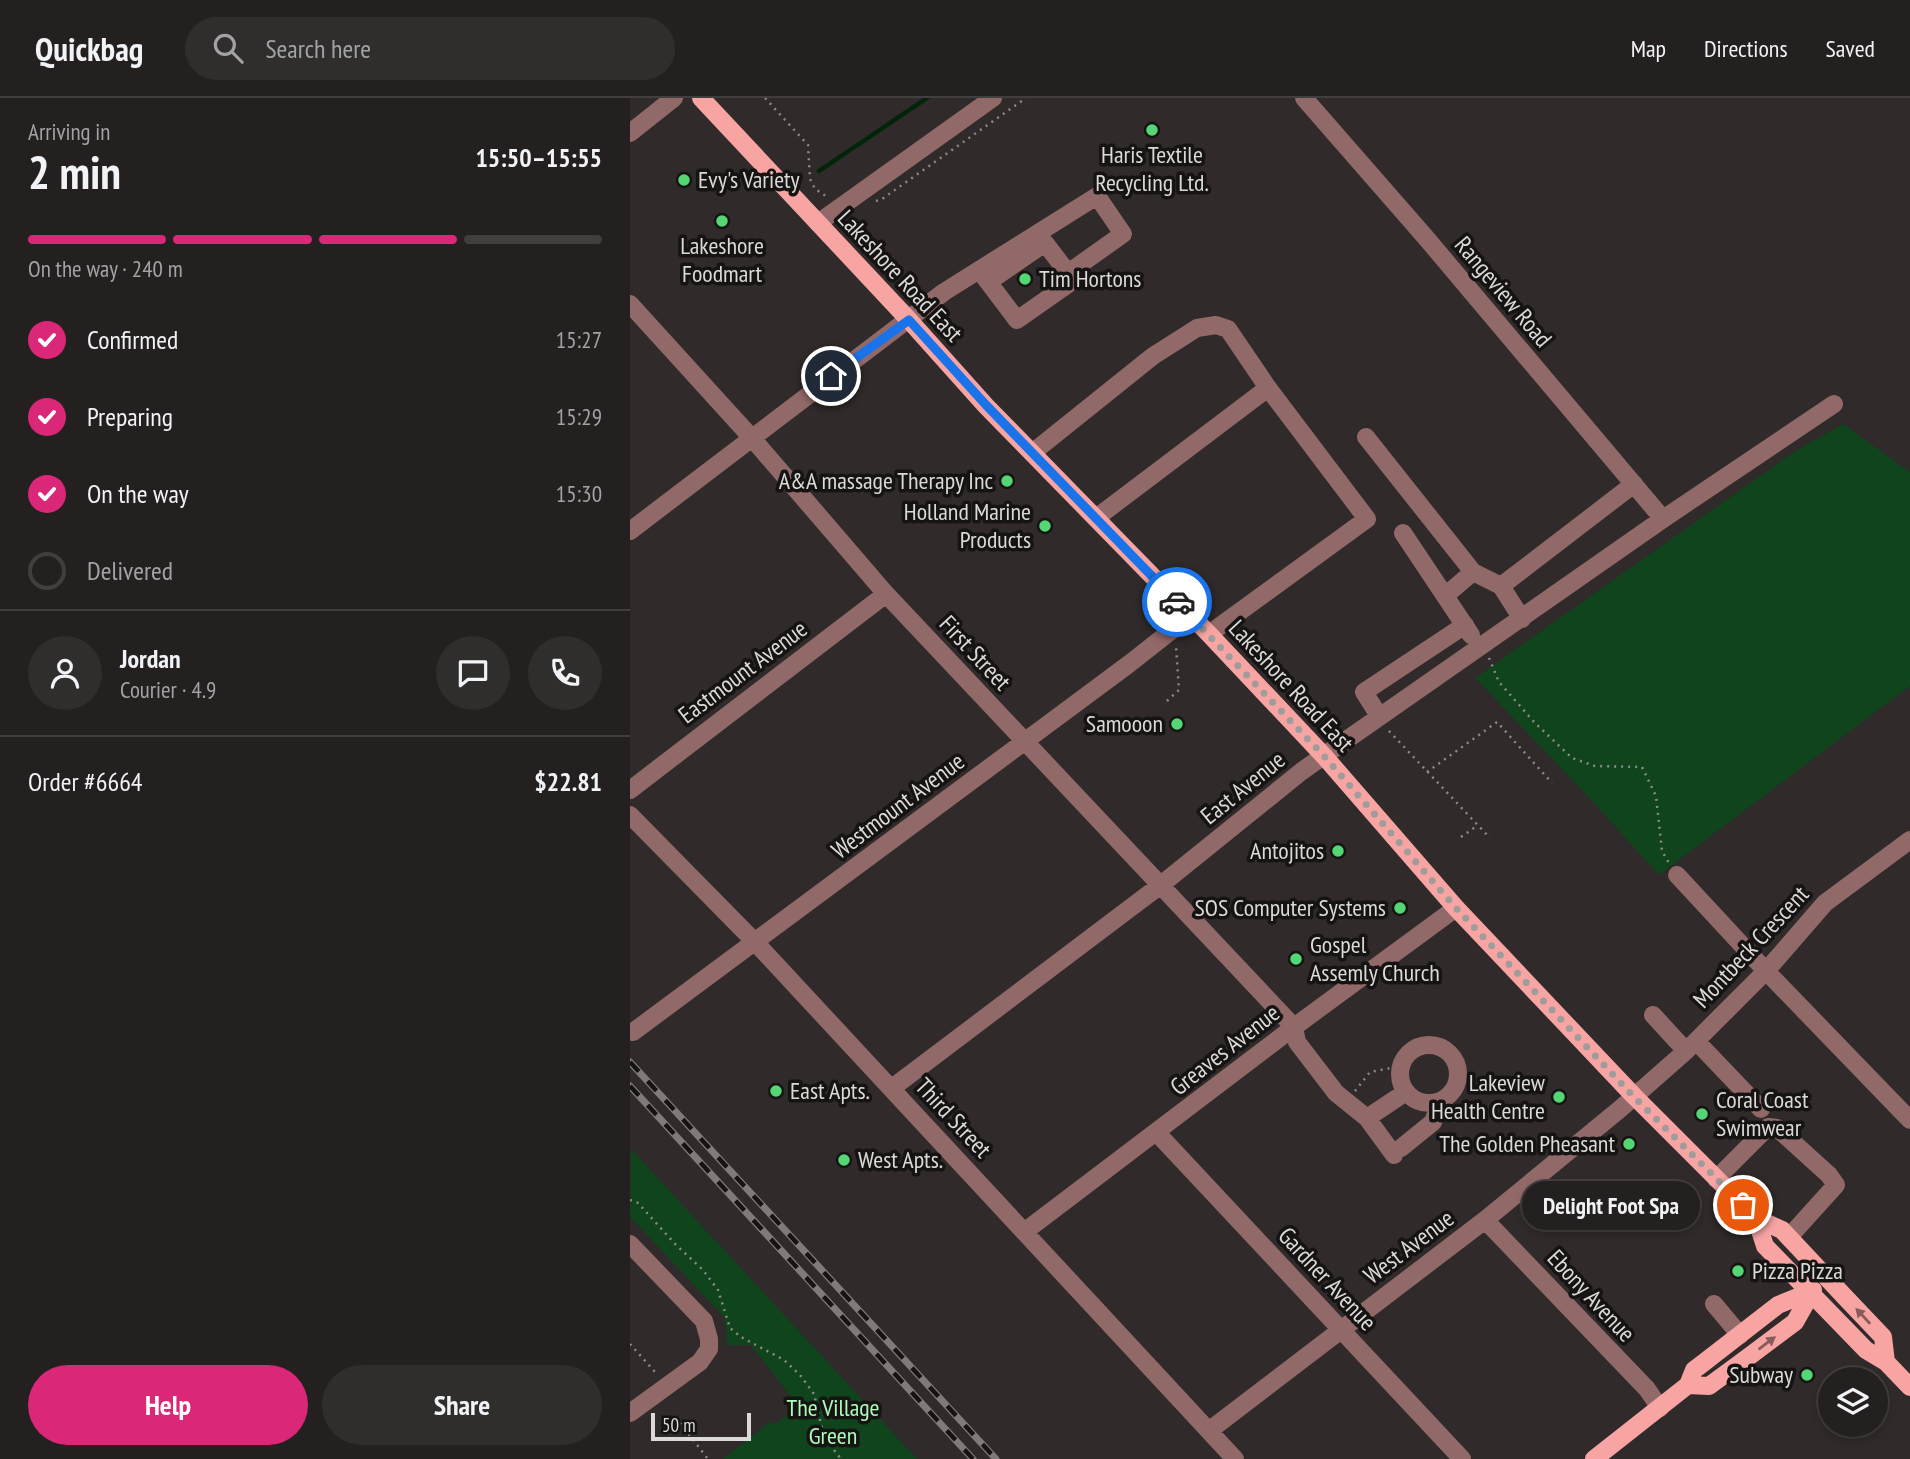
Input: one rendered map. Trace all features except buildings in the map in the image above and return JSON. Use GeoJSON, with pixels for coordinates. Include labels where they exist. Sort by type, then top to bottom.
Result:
{"type":"FeatureCollection","features":[{"type":"Feature","properties":{"kind":"main road","name":"Lakeshore Road East"},"geometry":{"type":"LineString","coordinates":[[701,98],[986,405],[1324,756],[1456,908],[1634,1097],[1756,1218],[1782,1230],[1827,1277],[1883,1337],[1886,1362]]}},
{"type":"Feature","properties":{"kind":"main road","name":"Lakeshore Road East"},"geometry":{"type":"LineString","coordinates":[[1756,1218],[1765,1246],[1866,1350],[1886,1362],[1910,1387]]}},
{"type":"Feature","properties":{"kind":"main road"},"geometry":{"type":"LineString","coordinates":[[1688,1385],[1709,1385],[1795,1322],[1810,1293],[1827,1277]]}},
{"type":"Feature","properties":{"kind":"main road"},"geometry":{"type":"LineString","coordinates":[[1594,1459],[1688,1385],[1694,1370],[1778,1305],[1810,1293]]}},
{"type":"Feature","properties":{"kind":"street"},"geometry":{"type":"LineString","coordinates":[[630,133],[674,98]]}},
{"type":"Feature","properties":{"kind":"street"},"geometry":{"type":"LineString","coordinates":[[818,223],[993,98]]}},
{"type":"Feature","properties":{"kind":"street","name":"Rangeview Road"},"geometry":{"type":"LineString","coordinates":[[1304,98],[1427,239],[1663,519]]}},
{"type":"Feature","properties":{"kind":"street"},"geometry":{"type":"LineString","coordinates":[[984,276],[1097,196],[1123,234],[1068,273]]}},
{"type":"Feature","properties":{"kind":"street"},"geometry":{"type":"LineString","coordinates":[[630,531],[944,292],[984,276],[1045,243],[1068,273],[1067,285],[1017,320],[984,276]]}},
{"type":"Feature","properties":{"kind":"street","name":"First Street"},"geometry":{"type":"LineString","coordinates":[[630,304],[886,594],[1294,1027],[1297,1042],[1336,1093],[1367,1118],[1397,1152],[1433,1122],[1440,1102]]}},
{"type":"Feature","properties":{"kind":"street"},"geometry":{"type":"LineString","coordinates":[[1032,453],[1153,356],[1197,328],[1216,325],[1228,329],[1268,388],[1367,519],[1209,634]]}},
{"type":"Feature","properties":{"kind":"street"},"geometry":{"type":"LineString","coordinates":[[1096,518],[1268,388]]}},
{"type":"Feature","properties":{"kind":"street","name":"East Avenue"},"geometry":{"type":"LineString","coordinates":[[891,1088],[1162,884],[1302,771],[1384,724],[1407,697],[1438,676],[1485,654],[1522,619],[1663,519],[1834,404]]}},
{"type":"Feature","properties":{"kind":"street"},"geometry":{"type":"LineString","coordinates":[[1366,437],[1473,572],[1501,586],[1522,619]]}},
{"type":"Feature","properties":{"kind":"street"},"geometry":{"type":"LineString","coordinates":[[1501,586],[1634,484]]}},
{"type":"Feature","properties":{"kind":"street"},"geometry":{"type":"LineString","coordinates":[[1403,533],[1485,654]]}},
{"type":"Feature","properties":{"kind":"street"},"geometry":{"type":"LineString","coordinates":[[1446,595],[1473,572]]}},
{"type":"Feature","properties":{"kind":"street","name":"Eastmount Avenue"},"geometry":{"type":"LineString","coordinates":[[630,789],[886,594]]}},
{"type":"Feature","properties":{"kind":"street","name":"Westmount Avenue"},"geometry":{"type":"LineString","coordinates":[[633,1032],[1190,616]]}},
{"type":"Feature","properties":{"kind":"street"},"geometry":{"type":"LineString","coordinates":[[1384,724],[1364,692],[1465,625]]}},
{"type":"Feature","properties":{"kind":"street"},"geometry":{"type":"LineString","coordinates":[[1419,655],[1438,676]]}},
{"type":"Feature","properties":{"kind":"street"},"geometry":{"type":"LineString","coordinates":[[1392,673],[1407,697]]}},
{"type":"Feature","properties":{"kind":"street","name":"Third Street"},"geometry":{"type":"LineString","coordinates":[[630,815],[755,942],[1235,1459]]}},
{"type":"Feature","properties":{"kind":"street","name":"Montbeck Crescent"},"geometry":{"type":"LineString","coordinates":[[1634,1097],[1691,1046],[1766,971],[1825,903],[1910,840]]}},
{"type":"Feature","properties":{"kind":"street"},"geometry":{"type":"LineString","coordinates":[[1677,875],[1910,1120]]}},
{"type":"Feature","properties":{"kind":"street","name":"Greaves Avenue"},"geometry":{"type":"LineString","coordinates":[[1024,1232],[1456,908]]}},
{"type":"Feature","properties":{"kind":"street"},"geometry":{"type":"LineString","coordinates":[[1653,1015],[1761,1109]]}},
{"type":"Feature","properties":{"kind":"street"},"geometry":{"type":"LineString","coordinates":[[1426,1045],[1434,1045],[1449,1053],[1458,1067],[1457,1084],[1447,1098],[1440,1102],[1422,1103],[1406,1092],[1402,1084],[1402,1066],[1411,1052],[1426,1045]]}},
{"type":"Feature","properties":{"kind":"street"},"geometry":{"type":"LineString","coordinates":[[1367,1118],[1406,1092]]}},
{"type":"Feature","properties":{"kind":"street","name":"West Avenue"},"geometry":{"type":"LineString","coordinates":[[1210,1430],[1485,1220],[1634,1097]]}},
{"type":"Feature","properties":{"kind":"street"},"geometry":{"type":"LineString","coordinates":[[1716,1179],[1768,1127],[1777,1128],[1829,1175],[1836,1185],[1789,1237]]}},
{"type":"Feature","properties":{"kind":"street","name":"Gardner Avenue"},"geometry":{"type":"LineString","coordinates":[[1157,1133],[1462,1459]]}},
{"type":"Feature","properties":{"kind":"street","name":"Ebony Avenue"},"geometry":{"type":"LineString","coordinates":[[1485,1220],[1647,1389],[1660,1408]]}},
{"type":"Feature","properties":{"kind":"street"},"geometry":{"type":"LineString","coordinates":[[630,1244],[704,1321],[709,1349],[699,1362],[630,1413]]}},
{"type":"Feature","properties":{"kind":"street"},"geometry":{"type":"LineString","coordinates":[[1714,1304],[1740,1335]]}},
{"type":"Feature","properties":{"kind":"path"},"geometry":{"type":"LineString","coordinates":[[765,98],[808,145],[810,179],[814,189],[827,195]]}},
{"type":"Feature","properties":{"kind":"path"},"geometry":{"type":"LineString","coordinates":[[869,201],[882,199],[1026,98]]}},
{"type":"Feature","properties":{"kind":"path"},"geometry":{"type":"LineString","coordinates":[[1167,701],[1178,690],[1176,644]]}},
{"type":"Feature","properties":{"kind":"path"},"geometry":{"type":"LineString","coordinates":[[1485,654],[1499,682],[1535,723],[1572,758],[1595,766],[1642,767],[1656,796],[1662,851],[1677,875]]}},
{"type":"Feature","properties":{"kind":"path"},"geometry":{"type":"LineString","coordinates":[[1427,772],[1497,722],[1552,783]]}},
{"type":"Feature","properties":{"kind":"path"},"geometry":{"type":"LineString","coordinates":[[1384,724],[1490,838]]}},
{"type":"Feature","properties":{"kind":"path"},"geometry":{"type":"LineString","coordinates":[[1461,837],[1478,825]]}},
{"type":"Feature","properties":{"kind":"path"},"geometry":{"type":"LineString","coordinates":[[1347,1102],[1370,1072],[1402,1066]]}},
{"type":"Feature","properties":{"kind":"path"},"geometry":{"type":"LineString","coordinates":[[630,1199],[638,1203],[669,1238],[703,1270],[718,1290],[730,1328],[741,1337],[784,1360],[800,1375],[814,1394],[824,1437],[841,1459]]}},
{"type":"Feature","properties":{"kind":"path"},"geometry":{"type":"LineString","coordinates":[[630,1344],[656,1373]]}},
{"type":"Feature","properties":{"kind":"path"},"geometry":{"type":"LineString","coordinates":[[680,1423],[708,1459]]}},
{"type":"Feature","properties":{"kind":"path"},"geometry":{"type":"LineString","coordinates":[[831,1459],[837,1455]]}},
{"type":"Feature","properties":{"kind":"green space"},"geometry":{"type":"Polygon","coordinates":[[[1843,424],[1910,472],[1910,686],[1659,875],[1475,678],[1794,452],[1843,424]]]}},
{"type":"Feature","properties":{"kind":"green space","name":"The Village Green"},"geometry":{"type":"Polygon","coordinates":[[[631,1149],[917,1459],[723,1459],[771,1421],[774,1425],[798,1406],[751,1345],[727,1345],[723,1316],[630,1217],[631,1149]]]}},
{"type":"Feature","properties":{"kind":"waterway"},"geometry":{"type":"LineString","coordinates":[[819,171],[927,98]]}},
{"type":"Feature","properties":{"kind":"railway"},"geometry":{"type":"LineString","coordinates":[[630,1062],[996,1459]]}},
{"type":"Feature","properties":{"kind":"railway"},"geometry":{"type":"LineString","coordinates":[[630,1086],[973,1459]]}},
{"type":"Feature","properties":{"kind":"way so far"},"geometry":{"type":"LineString","coordinates":[[1177,602],[1324,756],[1456,908],[1634,1097],[1743,1205]]}},
{"type":"Feature","properties":{"kind":"place","name":"Haris Textile Recycling Ltd."},"geometry":{"type":"Point","coordinates":[1152,130]}},
{"type":"Feature","properties":{"kind":"place","name":"Evy's Variety"},"geometry":{"type":"Point","coordinates":[684,180]}},
{"type":"Feature","properties":{"kind":"place","name":"Lakeshore Foodmart"},"geometry":{"type":"Point","coordinates":[722,221]}},
{"type":"Feature","properties":{"kind":"place","name":"Tim Hortons"},"geometry":{"type":"Point","coordinates":[1025,279]}},
{"type":"Feature","properties":{"kind":"place","name":"A&A massage Therapy Inc"},"geometry":{"type":"Point","coordinates":[1007,481]}},
{"type":"Feature","properties":{"kind":"place","name":"Holland Marine Products"},"geometry":{"type":"Point","coordinates":[1045,526]}},
{"type":"Feature","properties":{"kind":"place","name":"Samooon"},"geometry":{"type":"Point","coordinates":[1177,724]}},
{"type":"Feature","properties":{"kind":"place","name":"Antojitos"},"geometry":{"type":"Point","coordinates":[1338,851]}},
{"type":"Feature","properties":{"kind":"place","name":"SOS Computer Systems"},"geometry":{"type":"Point","coordinates":[1400,908]}},
{"type":"Feature","properties":{"kind":"place","name":"Gospel Assemly Church"},"geometry":{"type":"Point","coordinates":[1296,959]}},
{"type":"Feature","properties":{"kind":"place","name":"East Apts."},"geometry":{"type":"Point","coordinates":[776,1091]}},
{"type":"Feature","properties":{"kind":"place","name":"Lakeview Health Centre"},"geometry":{"type":"Point","coordinates":[1559,1097]}},
{"type":"Feature","properties":{"kind":"place","name":"Coral Coast Swimwear"},"geometry":{"type":"Point","coordinates":[1702,1114]}},
{"type":"Feature","properties":{"kind":"place","name":"The Golden Pheasant"},"geometry":{"type":"Point","coordinates":[1629,1144]}},
{"type":"Feature","properties":{"kind":"place","name":"West Apts."},"geometry":{"type":"Point","coordinates":[844,1160]}},
{"type":"Feature","properties":{"kind":"place","name":"Delight Foot Spa"},"geometry":{"type":"Point","coordinates":[1743,1205]}},
{"type":"Feature","properties":{"kind":"place","name":"Pizza Pizza"},"geometry":{"type":"Point","coordinates":[1738,1271]}},
{"type":"Feature","properties":{"kind":"place","name":"Subway"},"geometry":{"type":"Point","coordinates":[1807,1375]}},
{"type":"Feature","properties":{"kind":"route"},"geometry":{"type":"LineString","coordinates":[[831,376],[909,320],[986,405],[1177,602]]}}]}
